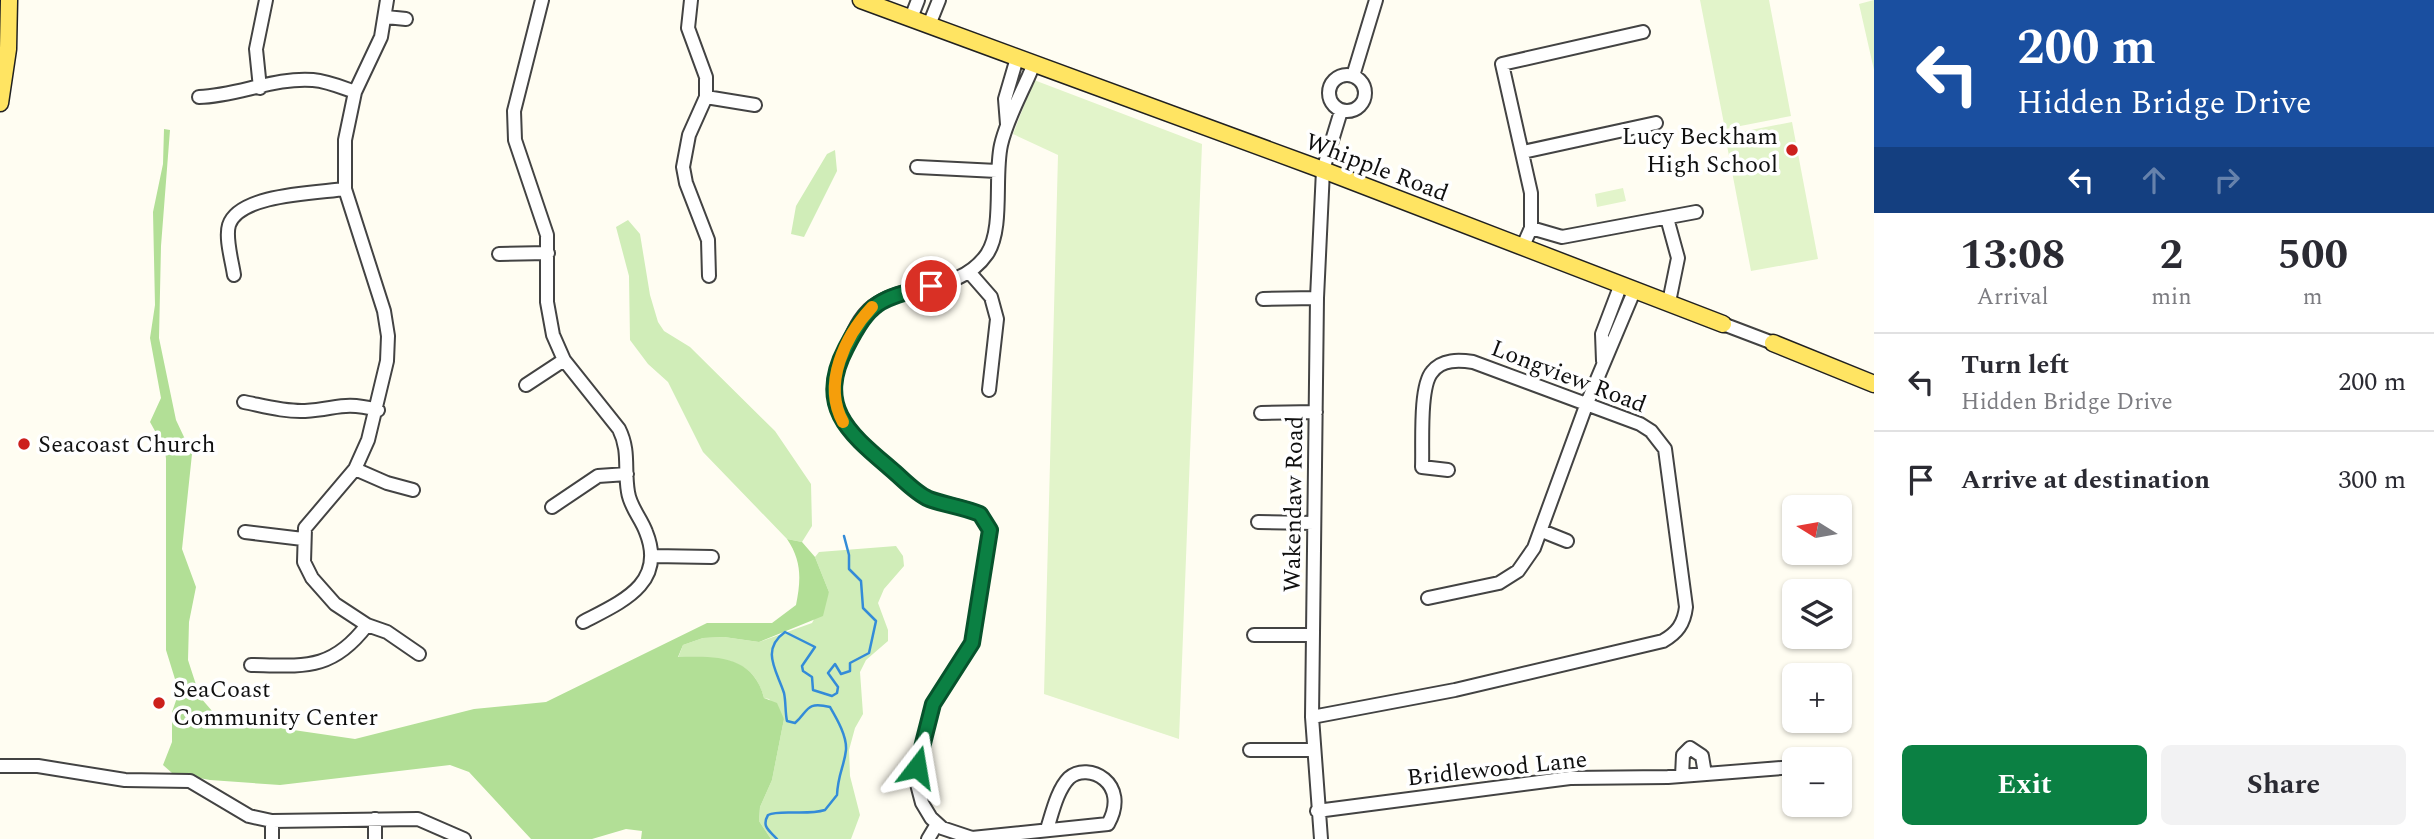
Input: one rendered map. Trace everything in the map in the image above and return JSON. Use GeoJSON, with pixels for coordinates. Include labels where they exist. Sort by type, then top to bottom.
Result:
{"type":"FeatureCollection","features":[{"type":"Feature","properties":{"kind":"main road"},"geometry":{"type":"LineString","coordinates":[[0,103],[6,74],[4,19],[9,0]]}},
{"type":"Feature","properties":{"kind":"main road","name":"Whipple Road"},"geometry":{"type":"LineString","coordinates":[[861,0],[1033,66],[1323,170],[1723,324]]}},
{"type":"Feature","properties":{"kind":"main road","name":"Whipple Road"},"geometry":{"type":"LineString","coordinates":[[1773,343],[1874,384]]}},
{"type":"Feature","properties":{"kind":"street"},"geometry":{"type":"LineString","coordinates":[[260,88],[256,49],[266,0]]}},
{"type":"Feature","properties":{"kind":"street"},"geometry":{"type":"LineString","coordinates":[[387,0],[381,37],[355,92],[345,140],[345,189],[384,311],[388,336],[387,361],[378,410],[355,469],[312,518],[303,539],[304,562],[312,578],[335,604],[367,625],[387,632],[419,654]]}},
{"type":"Feature","properties":{"kind":"street"},"geometry":{"type":"LineString","coordinates":[[542,0],[514,111],[515,140],[547,235],[549,318],[564,360],[619,429],[628,454],[628,495],[646,532],[653,556],[643,583],[634,593],[583,622]]}},
{"type":"Feature","properties":{"kind":"street"},"geometry":{"type":"LineString","coordinates":[[691,0],[688,28],[706,77],[706,97],[690,135],[683,167],[686,183],[708,240],[709,275]]}},
{"type":"Feature","properties":{"kind":"street"},"geometry":{"type":"LineString","coordinates":[[911,18],[918,0]]}},
{"type":"Feature","properties":{"kind":"street"},"geometry":{"type":"LineString","coordinates":[[929,25],[939,0]]}},
{"type":"Feature","properties":{"kind":"street"},"geometry":{"type":"LineString","coordinates":[[1353,76],[1376,0]]}},
{"type":"Feature","properties":{"kind":"street"},"geometry":{"type":"LineString","coordinates":[[386,17],[406,19]]}},
{"type":"Feature","properties":{"kind":"street"},"geometry":{"type":"LineString","coordinates":[[1523,246],[1531,228],[1533,208],[1502,64],[1643,32]]}},
{"type":"Feature","properties":{"kind":"street"},"geometry":{"type":"LineString","coordinates":[[1007,128],[1005,99],[1017,58]]}},
{"type":"Feature","properties":{"kind":"street"},"geometry":{"type":"LineString","coordinates":[[1033,66],[1007,128],[997,171],[995,229],[988,253],[970,273],[951,282],[892,296],[875,304],[861,319],[840,360],[835,378],[840,416],[849,433],[927,498],[980,514],[990,530],[972,643],[933,704],[917,767],[917,784],[922,803],[937,824],[956,837],[972,838],[1108,824],[1116,810],[1117,797],[1111,783],[1078,773],[1069,778],[1046,829]]}},
{"type":"Feature","properties":{"kind":"street"},"geometry":{"type":"LineString","coordinates":[[1341,76],[1353,76],[1362,84],[1365,96],[1353,110],[1341,111],[1332,104],[1330,88],[1341,76]]}},
{"type":"Feature","properties":{"kind":"street"},"geometry":{"type":"LineString","coordinates":[[199,97],[226,96],[295,80],[314,80],[355,92]]}},
{"type":"Feature","properties":{"kind":"street"},"geometry":{"type":"LineString","coordinates":[[706,97],[755,105]]}},
{"type":"Feature","properties":{"kind":"street","name":"Wakendaw Road"},"geometry":{"type":"LineString","coordinates":[[1321,839],[1312,717],[1317,298],[1323,170],[1341,111]]}},
{"type":"Feature","properties":{"kind":"street"},"geometry":{"type":"LineString","coordinates":[[1523,152],[1656,123]]}},
{"type":"Feature","properties":{"kind":"street"},"geometry":{"type":"LineString","coordinates":[[917,167],[997,171]]}},
{"type":"Feature","properties":{"kind":"street"},"geometry":{"type":"LineString","coordinates":[[234,275],[228,227],[237,212],[254,202],[345,189]]}},
{"type":"Feature","properties":{"kind":"street"},"geometry":{"type":"LineString","coordinates":[[1531,228],[1562,237],[1696,212]]}},
{"type":"Feature","properties":{"kind":"street"},"geometry":{"type":"LineString","coordinates":[[1667,218],[1678,258],[1669,302]]}},
{"type":"Feature","properties":{"kind":"street"},"geometry":{"type":"LineString","coordinates":[[499,254],[548,253]]}},
{"type":"Feature","properties":{"kind":"street"},"geometry":{"type":"LineString","coordinates":[[970,273],[991,297],[997,319],[989,390]]}},
{"type":"Feature","properties":{"kind":"street"},"geometry":{"type":"LineString","coordinates":[[1429,597],[1499,583],[1518,571],[1542,531],[1603,365],[1628,287]]}},
{"type":"Feature","properties":{"kind":"street"},"geometry":{"type":"LineString","coordinates":[[1263,299],[1317,298]]}},
{"type":"Feature","properties":{"kind":"street","name":"Whipple Road"},"geometry":{"type":"LineString","coordinates":[[1723,324],[1773,343]]}},
{"type":"Feature","properties":{"kind":"street"},"geometry":{"type":"LineString","coordinates":[[526,385],[564,360]]}},
{"type":"Feature","properties":{"kind":"street","name":"Longview Road"},"geometry":{"type":"LineString","coordinates":[[1312,717],[1455,690],[1663,641],[1673,635],[1685,618],[1686,607],[1665,449],[1651,431],[1640,424],[1474,362],[1458,360],[1443,363],[1431,373],[1426,389],[1422,467],[1448,470]]}},
{"type":"Feature","properties":{"kind":"street"},"geometry":{"type":"LineString","coordinates":[[244,402],[289,411],[338,404],[378,410]]}},
{"type":"Feature","properties":{"kind":"street"},"geometry":{"type":"LineString","coordinates":[[1261,412],[1316,412]]}},
{"type":"Feature","properties":{"kind":"street"},"geometry":{"type":"LineString","coordinates":[[355,469],[413,490]]}},
{"type":"Feature","properties":{"kind":"street"},"geometry":{"type":"LineString","coordinates":[[552,507],[598,476],[627,474]]}},
{"type":"Feature","properties":{"kind":"street"},"geometry":{"type":"LineString","coordinates":[[1258,522],[1314,523]]}},
{"type":"Feature","properties":{"kind":"street"},"geometry":{"type":"LineString","coordinates":[[1542,531],[1567,541]]}},
{"type":"Feature","properties":{"kind":"street"},"geometry":{"type":"LineString","coordinates":[[245,532],[303,539]]}},
{"type":"Feature","properties":{"kind":"street"},"geometry":{"type":"LineString","coordinates":[[653,556],[712,557]]}},
{"type":"Feature","properties":{"kind":"street"},"geometry":{"type":"LineString","coordinates":[[251,665],[300,666],[328,660],[350,647],[367,625]]}},
{"type":"Feature","properties":{"kind":"street"},"geometry":{"type":"LineString","coordinates":[[1254,635],[1312,635]]}},
{"type":"Feature","properties":{"kind":"street"},"geometry":{"type":"LineString","coordinates":[[1682,776],[1683,755],[1690,748],[1702,756],[1705,774]]}},
{"type":"Feature","properties":{"kind":"street"},"geometry":{"type":"LineString","coordinates":[[1250,750],[1314,750]]}},
{"type":"Feature","properties":{"kind":"street"},"geometry":{"type":"LineString","coordinates":[[0,766],[38,766],[125,779],[190,781],[249,816],[272,821],[418,818],[464,839]]}},
{"type":"Feature","properties":{"kind":"street","name":"Bridlewood Lane"},"geometry":{"type":"LineString","coordinates":[[1317,811],[1570,778],[1682,776],[1782,768]]}},
{"type":"Feature","properties":{"kind":"street"},"geometry":{"type":"LineString","coordinates":[[374,819],[375,839]]}},
{"type":"Feature","properties":{"kind":"street"},"geometry":{"type":"LineString","coordinates":[[272,821],[272,839]]}},
{"type":"Feature","properties":{"kind":"street"},"geometry":{"type":"LineString","coordinates":[[928,839],[937,824]]}},
{"type":"Feature","properties":{"kind":"green space"},"geometry":{"type":"Polygon","coordinates":[[[1700,0],[1769,0],[1791,116],[1725,129],[1700,0]]]}},
{"type":"Feature","properties":{"kind":"green space"},"geometry":{"type":"Polygon","coordinates":[[[1874,0],[1874,70],[1859,4],[1874,0]]]}},
{"type":"Feature","properties":{"kind":"green space"},"geometry":{"type":"Polygon","coordinates":[[[1034,80],[1202,144],[1179,739],[1044,694],[1058,155],[1013,134],[1034,80]]]}},
{"type":"Feature","properties":{"kind":"green space"},"geometry":{"type":"Polygon","coordinates":[[[1792,122],[1818,259],[1751,271],[1725,135],[1792,122]]]}},
{"type":"Feature","properties":{"kind":"green space"},"geometry":{"type":"Polygon","coordinates":[[[164,129],[170,130],[161,246],[159,338],[176,420],[192,454],[182,549],[196,587],[189,622],[188,660],[200,697],[219,719],[355,739],[474,709],[546,702],[707,623],[772,623],[796,605],[799,587],[798,563],[787,539],[802,542],[815,557],[829,592],[823,616],[759,642],[724,637],[703,638],[683,645],[678,657],[718,658],[741,665],[759,684],[764,698],[777,703],[784,719],[772,780],[760,807],[759,821],[771,839],[641,839],[642,831],[626,829],[592,839],[531,839],[469,772],[450,765],[280,785],[210,780],[172,773],[163,765],[172,742],[172,712],[179,692],[166,650],[165,449],[150,422],[161,398],[150,338],[155,305],[153,212],[163,164],[164,129]]]}},
{"type":"Feature","properties":{"kind":"green space"},"geometry":{"type":"Polygon","coordinates":[[[835,150],[837,171],[804,237],[791,234],[796,206],[827,154],[835,150]]]}},
{"type":"Feature","properties":{"kind":"green space"},"geometry":{"type":"Polygon","coordinates":[[[1623,188],[1626,201],[1597,207],[1595,194],[1623,188]]]}},
{"type":"Feature","properties":{"kind":"green space"},"geometry":{"type":"Polygon","coordinates":[[[628,220],[640,234],[650,295],[658,322],[664,331],[690,347],[775,431],[811,484],[812,526],[802,542],[787,539],[703,452],[668,382],[648,364],[630,340],[629,276],[616,227],[628,220]]]}},
{"type":"Feature","properties":{"kind":"green space"},"geometry":{"type":"Polygon","coordinates":[[[896,546],[903,556],[904,566],[884,589],[878,603],[888,630],[888,641],[866,660],[860,672],[863,714],[855,728],[849,750],[850,776],[860,815],[851,839],[771,839],[759,821],[760,807],[772,780],[784,719],[769,699],[764,698],[751,673],[742,666],[719,659],[678,658],[683,645],[703,638],[724,637],[759,642],[812,623],[829,592],[815,557],[819,552],[896,546]]]}},
{"type":"Feature","properties":{"kind":"waterway"},"geometry":{"type":"LineString","coordinates":[[777,839],[766,826],[768,815],[825,810],[837,795],[846,745],[830,707],[812,706],[795,723],[787,721],[784,693],[772,661],[773,646],[785,632],[815,647],[802,666],[803,671],[812,677],[813,690],[832,696],[837,693],[838,687],[828,673],[835,664],[841,674],[850,671],[850,663],[869,653],[876,621],[863,608],[861,581],[849,569],[844,536]]}},
{"type":"Feature","properties":{"kind":"slow traffic"},"geometry":{"type":"LineString","coordinates":[[843,422],[836,397],[835,378],[840,360],[861,319],[872,307]]}},
{"type":"Feature","properties":{"kind":"place","name":"Lucy Beckham High School"},"geometry":{"type":"Point","coordinates":[1792,150]}},
{"type":"Feature","properties":{"kind":"place","name":"Seacoast Church"},"geometry":{"type":"Point","coordinates":[24,444]}},
{"type":"Feature","properties":{"kind":"place","name":"SeaCoast Community Center"},"geometry":{"type":"Point","coordinates":[159,703]}},
{"type":"Feature","properties":{"kind":"route"},"geometry":{"type":"LineString","coordinates":[[917,767],[933,704],[972,643],[978,620],[990,530],[980,514],[927,498],[849,433],[840,416],[835,378],[840,360],[861,319],[875,304],[892,296],[931,286]]}}]}
